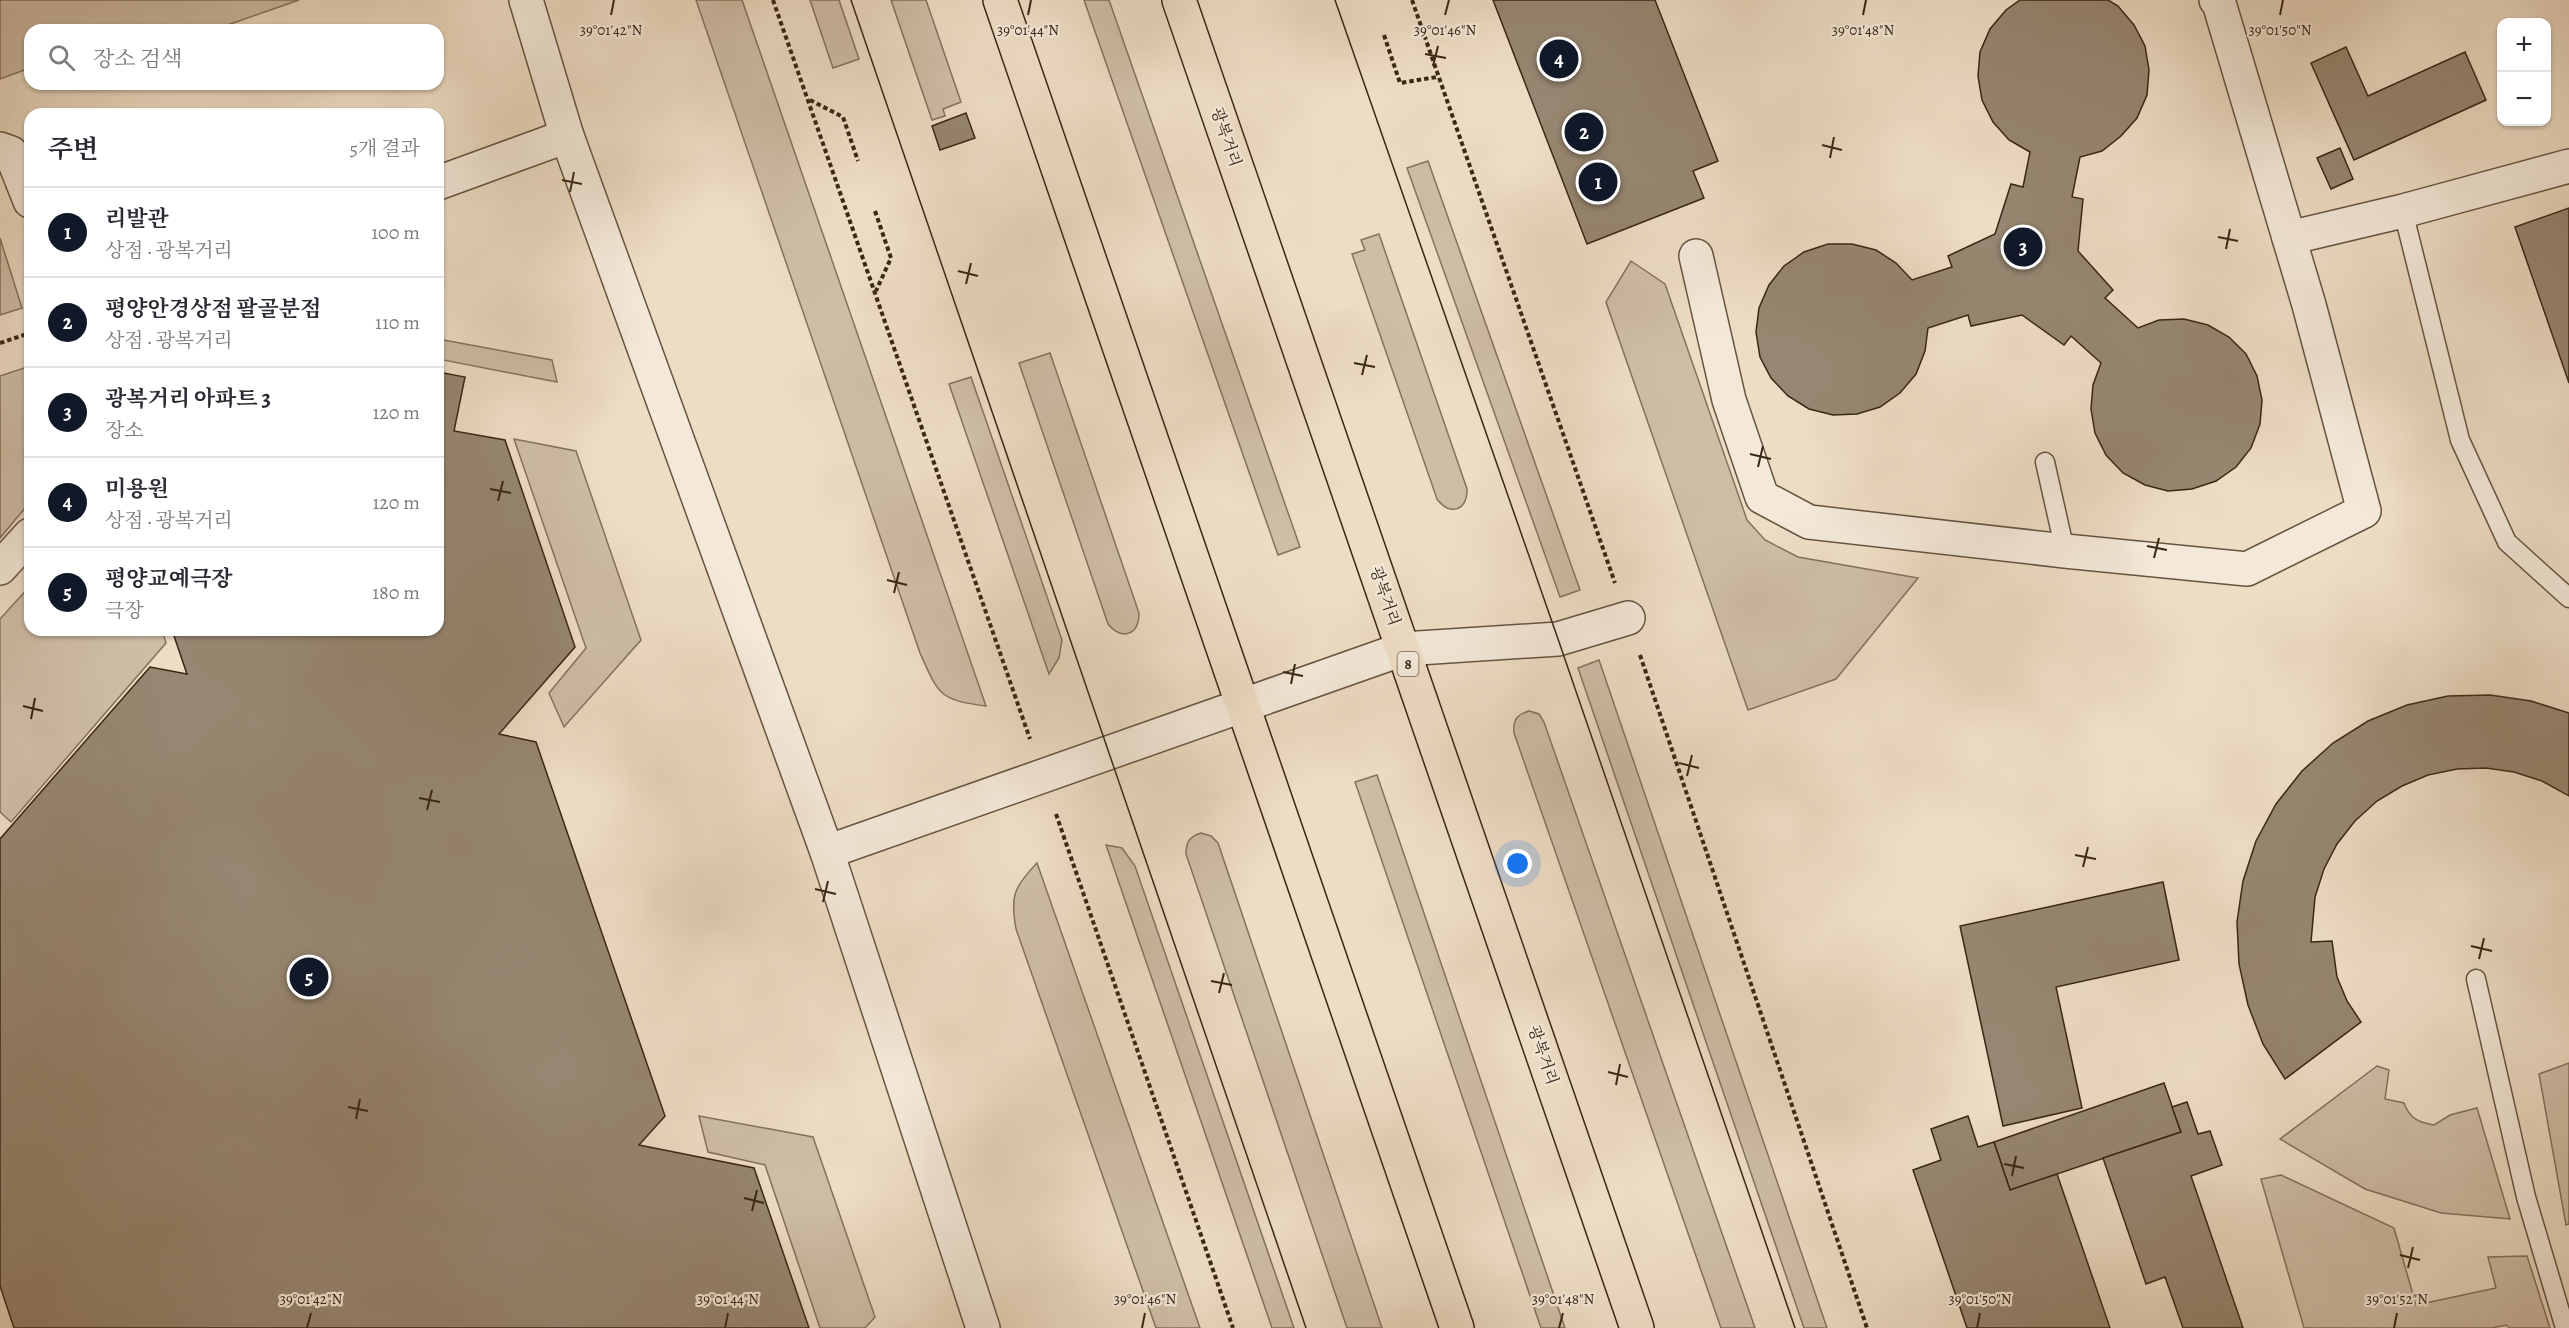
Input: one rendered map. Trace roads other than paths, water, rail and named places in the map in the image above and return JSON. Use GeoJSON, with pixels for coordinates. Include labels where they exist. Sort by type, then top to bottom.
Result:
{"type":"FeatureCollection","features":[{"type":"Feature","properties":{"kind":"highway"},"geometry":{"type":"LineString","coordinates":[[1000,0],[1457,1328]]}},
{"type":"Feature","properties":{"kind":"highway","name":"광복거리"},"geometry":{"type":"LineString","coordinates":[[1179,0],[1637,1328]]}},
{"type":"Feature","properties":{"kind":"street"},"geometry":{"type":"LineString","coordinates":[[526,0],[567,136],[826,852],[983,1328]]}},
{"type":"Feature","properties":{"kind":"street"},"geometry":{"type":"LineString","coordinates":[[1696,256],[1729,400],[1762,497],[1809,522],[2065,551],[2247,568],[2364,511],[2289,238],[2219,3],[2216,0]]}},
{"type":"Feature","properties":{"kind":"street"},"geometry":{"type":"LineString","coordinates":[[444,181],[567,136]]}},
{"type":"Feature","properties":{"kind":"street"},"geometry":{"type":"LineString","coordinates":[[0,149],[11,153],[24,186]]}},
{"type":"Feature","properties":{"kind":"street"},"geometry":{"type":"LineString","coordinates":[[2289,238],[2403,211],[2569,166]]}},
{"type":"Feature","properties":{"kind":"street"},"geometry":{"type":"LineString","coordinates":[[0,568],[24,542]]}},
{"type":"Feature","properties":{"kind":"street"},"geometry":{"type":"LineString","coordinates":[[826,852],[1403,649],[1558,639],[1628,618]]}},
{"type":"Feature","properties":{"kind":"lane"},"geometry":{"type":"LineString","coordinates":[[2403,211],[2460,440],[2507,542],[2569,598]]}},
{"type":"Feature","properties":{"kind":"lane"},"geometry":{"type":"LineString","coordinates":[[2045,462],[2065,551]]}},
{"type":"Feature","properties":{"kind":"lane"},"geometry":{"type":"LineString","coordinates":[[2476,979],[2526,1197],[2565,1328]]}},
{"type":"Feature","properties":{"kind":"tram line"},"geometry":{"type":"LineString","coordinates":[[851,0],[1306,1328]]}},
{"type":"Feature","properties":{"kind":"tram line"},"geometry":{"type":"LineString","coordinates":[[1335,0],[1795,1328]]}},
{"type":"Feature","properties":{"kind":"place","name":"미용원"},"geometry":{"type":"Point","coordinates":[1559,59]}},
{"type":"Feature","properties":{"kind":"place","name":"평양안경상점 팔골분점"},"geometry":{"type":"Point","coordinates":[1584,132]}},
{"type":"Feature","properties":{"kind":"place","name":"리발관"},"geometry":{"type":"Point","coordinates":[1598,182]}},
{"type":"Feature","properties":{"kind":"place","name":"광복거리 아파트 3"},"geometry":{"type":"Point","coordinates":[2023,247]}},
{"type":"Feature","properties":{"kind":"place","name":"평양교예극장"},"geometry":{"type":"Point","coordinates":[309,977]}}]}
